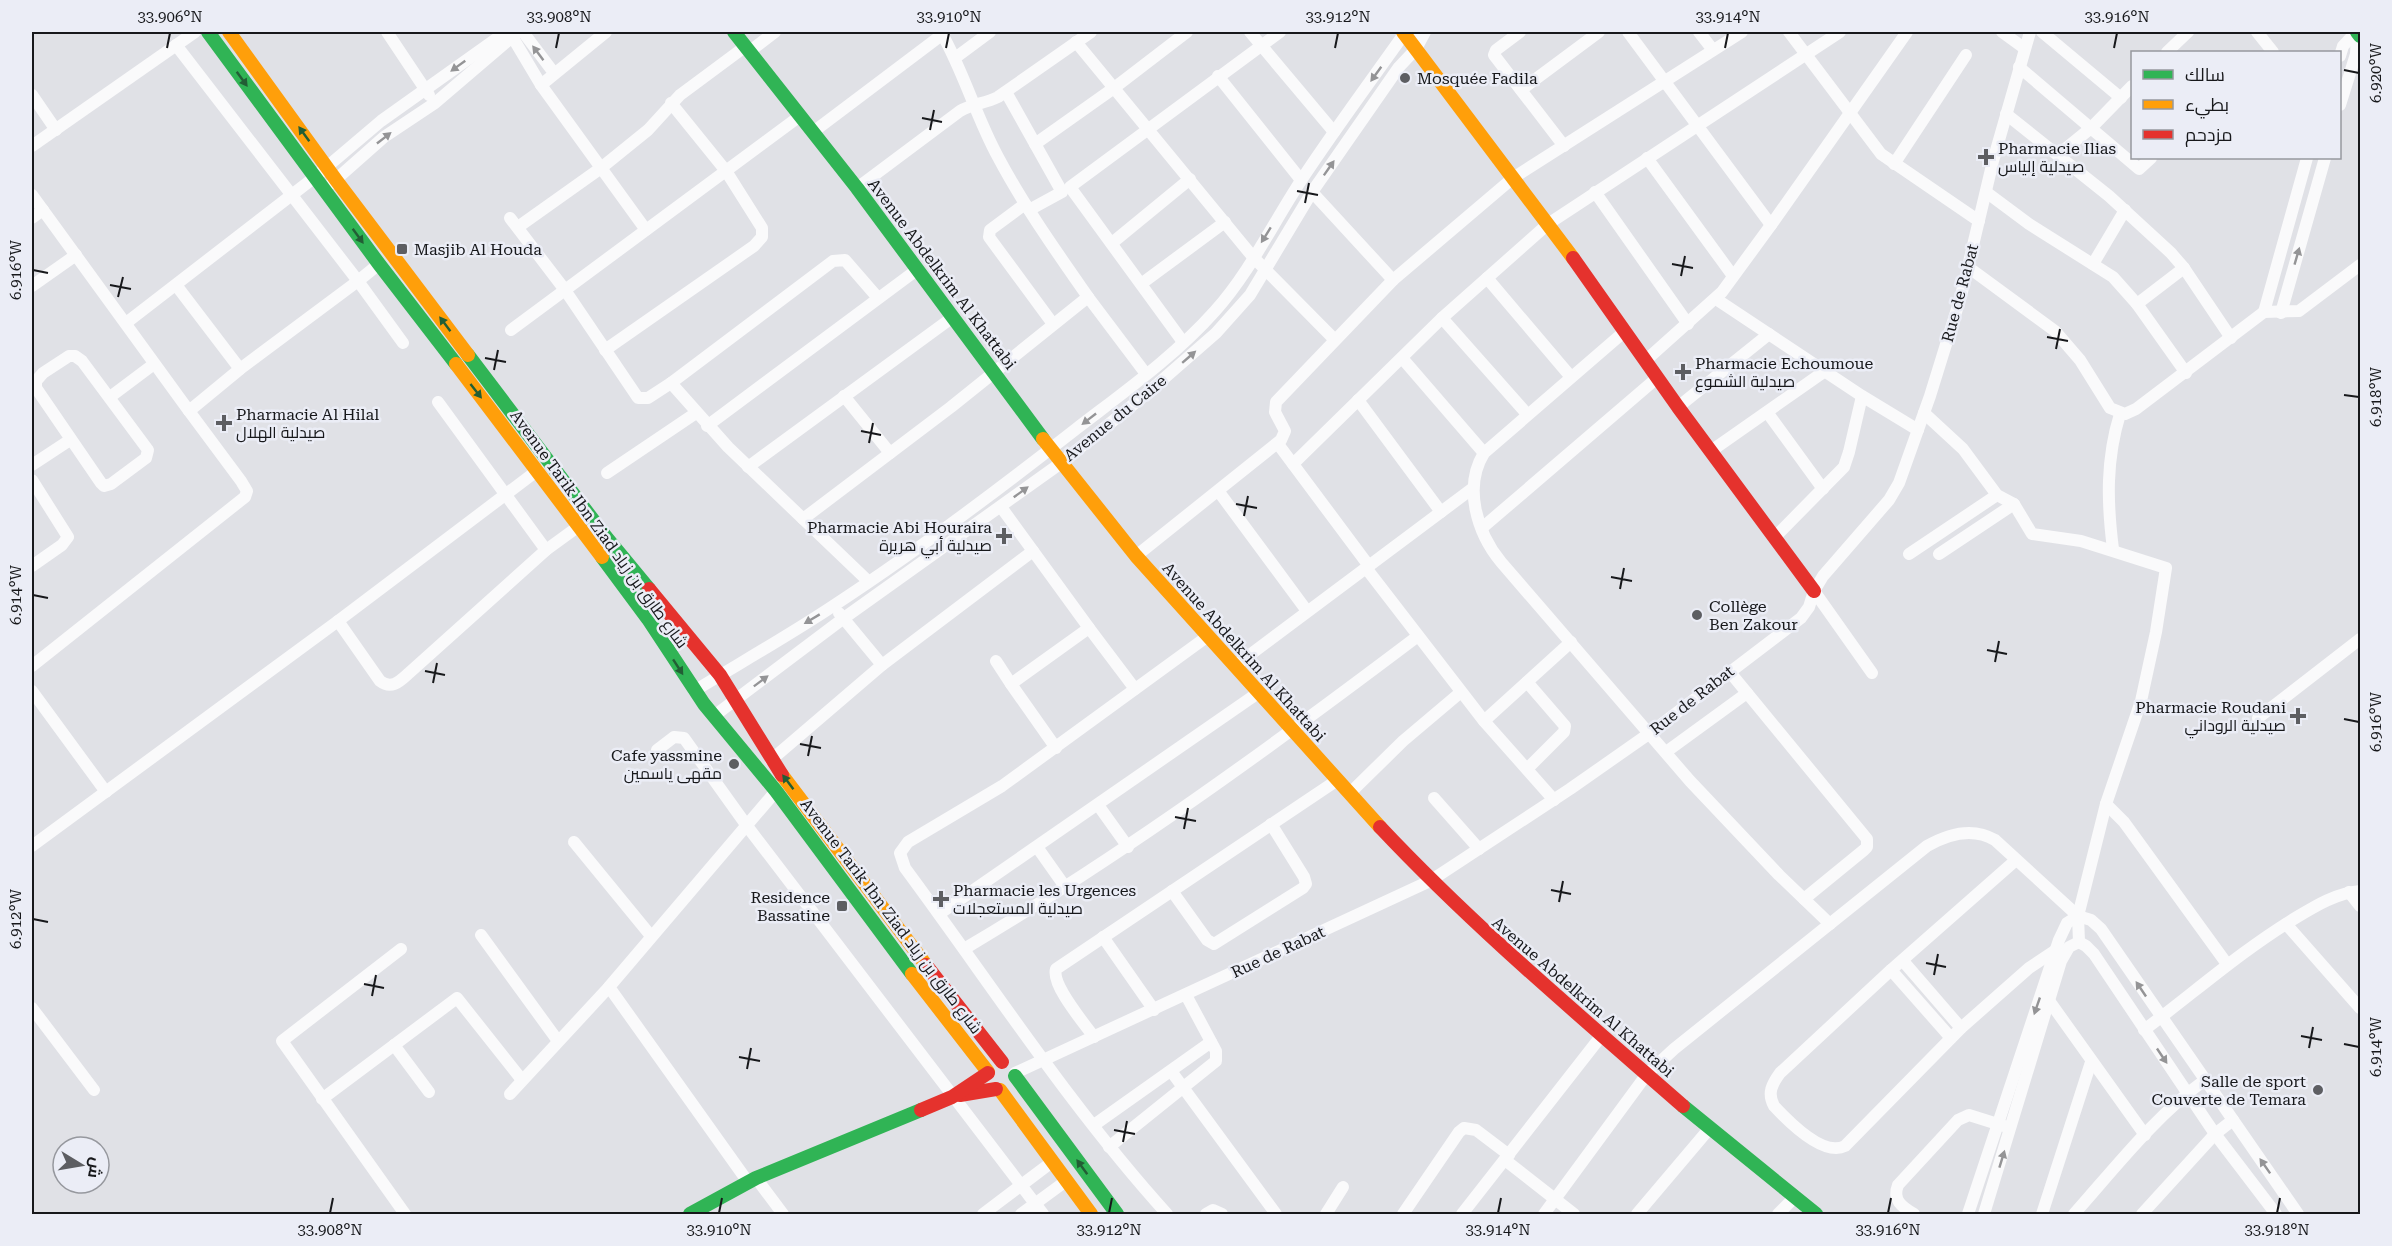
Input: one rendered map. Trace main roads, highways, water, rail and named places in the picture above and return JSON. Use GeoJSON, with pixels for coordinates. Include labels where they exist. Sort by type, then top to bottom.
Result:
{"type":"FeatureCollection","features":[{"type":"Feature","properties":{"kind":"main road","name":"Avenue Tarik Ibn Ziad شارع طارق بن زياد"},"geometry":{"type":"LineString","coordinates":[[208,32],[378,264],[538,470],[648,619],[694,691],[776,791],[988,1072]]}},
{"type":"Feature","properties":{"kind":"main road","name":"Avenue Tarik Ibn Ziad شارع طارق بن زياد"},"geometry":{"type":"LineString","coordinates":[[229,32],[336,180],[606,537],[720,675],[771,760],[886,915],[1002,1062]]}},
{"type":"Feature","properties":{"kind":"main road","name":"Avenue Abdelkrim Al Khattabi"},"geometry":{"type":"LineString","coordinates":[[734,32],[857,188],[1061,462],[1136,556],[1336,781],[1430,881],[1709,1129],[1816,1215]]}},
{"type":"Feature","properties":{"kind":"main road"},"geometry":{"type":"LineString","coordinates":[[1407,32],[1416,49],[1548,224],[1678,407],[1814,591]]}},
{"type":"Feature","properties":{"kind":"main road"},"geometry":{"type":"LineString","coordinates":[[2356,32],[2361,36]]}},
{"type":"Feature","properties":{"kind":"main road"},"geometry":{"type":"LineString","coordinates":[[690,1215],[705,1211],[752,1180],[954,1096],[988,1072],[992,1066],[1002,1062],[1009,1064],[1116,1215]]}},
{"type":"Feature","properties":{"kind":"main road"},"geometry":{"type":"LineString","coordinates":[[988,1072],[991,1085],[998,1090],[1091,1215]]}},
{"type":"Feature","properties":{"kind":"main road"},"geometry":{"type":"LineString","coordinates":[[954,1096],[1011,1086],[1015,1075]]}},
{"type":"Feature","properties":{"kind":"place","name":"Mosquée Fadila"},"geometry":{"type":"Point","coordinates":[1405,78]}},
{"type":"Feature","properties":{"kind":"place","name":"Pharmacie Ilias صيدلية إلياس"},"geometry":{"type":"Point","coordinates":[1986,157]}},
{"type":"Feature","properties":{"kind":"place","name":"Masjib Al Houda"},"geometry":{"type":"Point","coordinates":[402,249]}},
{"type":"Feature","properties":{"kind":"place","name":"Pharmacie Echoumoue صيدلية الشموع"},"geometry":{"type":"Point","coordinates":[1683,372]}},
{"type":"Feature","properties":{"kind":"place","name":"Pharmacie Al Hilal صيدلية الهلال"},"geometry":{"type":"Point","coordinates":[224,423]}},
{"type":"Feature","properties":{"kind":"place","name":"Pharmacie Abi Houraira صيدلية أبي هريرة"},"geometry":{"type":"Point","coordinates":[1004,536]}},
{"type":"Feature","properties":{"kind":"place","name":"Collège Ben Zakour"},"geometry":{"type":"Point","coordinates":[1697,615]}},
{"type":"Feature","properties":{"kind":"place","name":"Pharmacie Roudani صيدلية الروداني"},"geometry":{"type":"Point","coordinates":[2298,716]}},
{"type":"Feature","properties":{"kind":"place","name":"Cafe yassmine مقهى ياسمين"},"geometry":{"type":"Point","coordinates":[734,764]}},
{"type":"Feature","properties":{"kind":"place","name":"Pharmacie les Urgences صيدلية المستعجلات"},"geometry":{"type":"Point","coordinates":[941,899]}},
{"type":"Feature","properties":{"kind":"place","name":"Residence Bassatine"},"geometry":{"type":"Point","coordinates":[842,906]}},
{"type":"Feature","properties":{"kind":"place","name":"Salle de sport Couverte de Temara"},"geometry":{"type":"Point","coordinates":[2318,1090]}}]}
